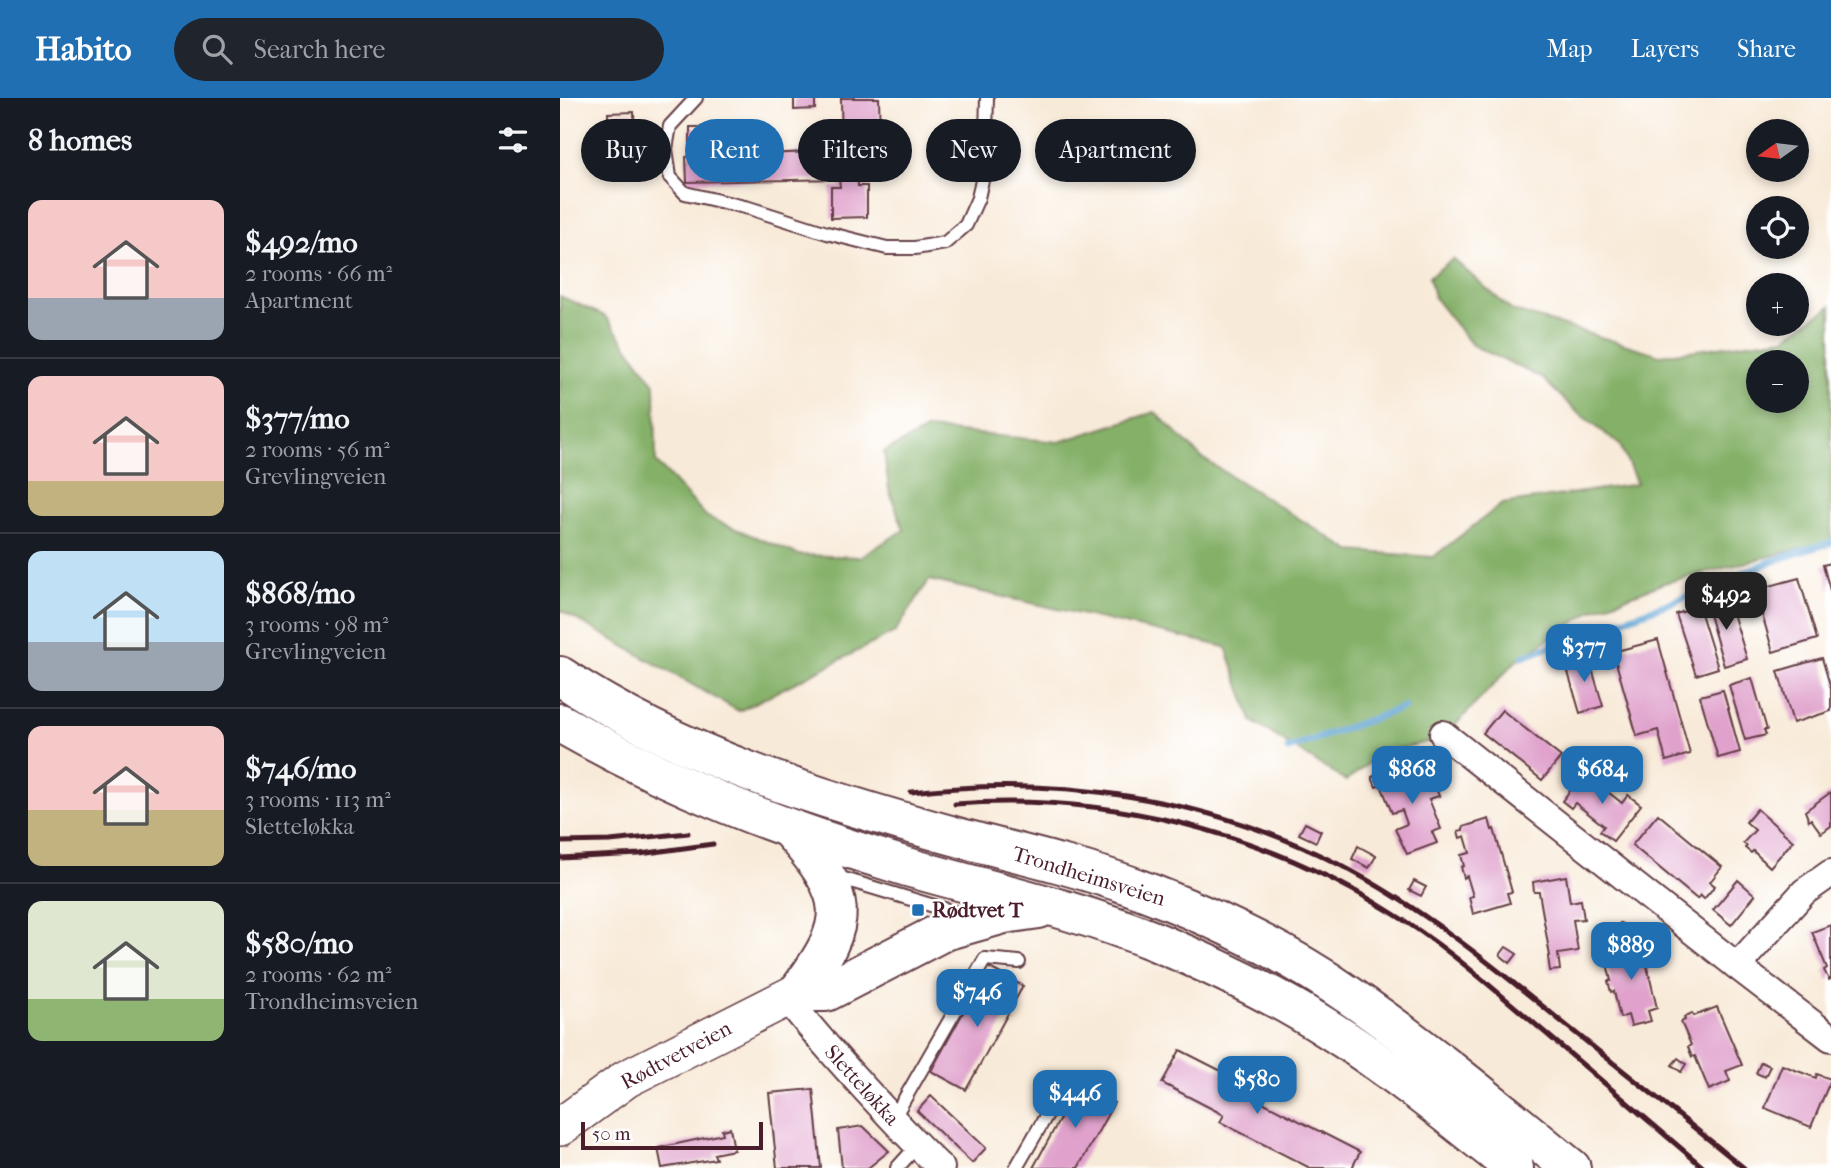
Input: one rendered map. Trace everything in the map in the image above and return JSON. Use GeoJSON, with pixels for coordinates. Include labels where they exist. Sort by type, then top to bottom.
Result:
{"type":"FeatureCollection","features":[{"type":"Feature","properties":{"kind":"highway","name":"Trondheimsveien"},"geometry":{"type":"LineString","coordinates":[[560,676],[616,711],[759,776],[892,818],[1128,885],[1234,930],[1290,959],[1348,995],[1459,1076],[1572,1168]]}},
{"type":"Feature","properties":{"kind":"highway","name":"Trondheimsveien"},"geometry":{"type":"LineString","coordinates":[[560,723],[641,768],[790,830],[906,866],[1058,908],[1155,941],[1273,997],[1331,1030],[1384,1067],[1514,1168]]}},
{"type":"Feature","properties":{"kind":"highway"},"geometry":{"type":"LineString","coordinates":[[790,830],[824,872],[837,906],[836,927],[827,952],[793,995]]}},
{"type":"Feature","properties":{"kind":"highway"},"geometry":{"type":"LineString","coordinates":[[793,995],[826,992],[944,931],[1004,914],[1058,908]]}},
{"type":"Feature","properties":{"kind":"street"},"geometry":{"type":"LineString","coordinates":[[1443,734],[1831,1038]]}},
{"type":"Feature","properties":{"kind":"street"},"geometry":{"type":"LineString","coordinates":[[1737,966],[1804,892],[1831,873]]}},
{"type":"Feature","properties":{"kind":"street","name":"Sletteløkka"},"geometry":{"type":"LineString","coordinates":[[793,995],[809,1027],[917,1146],[941,1168]]}},
{"type":"Feature","properties":{"kind":"street","name":"Rødtvetveien"},"geometry":{"type":"LineString","coordinates":[[560,1127],[626,1079],[793,995]]}},
{"type":"Feature","properties":{"kind":"lane"},"geometry":{"type":"LineString","coordinates":[[696,98],[670,126],[666,149],[670,177],[685,193],[750,208],[827,233],[887,248],[915,248],[945,243],[966,225],[978,198],[985,167],[987,98]]}},
{"type":"Feature","properties":{"kind":"lane"},"geometry":{"type":"LineString","coordinates":[[824,872],[979,920]]}},
{"type":"Feature","properties":{"kind":"lane"},"geometry":{"type":"LineString","coordinates":[[892,1119],[985,959],[1019,962]]}},
{"type":"Feature","properties":{"kind":"lane"},"geometry":{"type":"LineString","coordinates":[[1016,1168],[1065,1083]]}},
{"type":"Feature","properties":{"kind":"lane"},"geometry":{"type":"LineString","coordinates":[[897,1168],[917,1146]]}},
{"type":"Feature","properties":{"kind":"green space"},"geometry":{"type":"Polygon","coordinates":[[[1453,259],[1511,310],[1660,355],[1787,336],[1809,336],[1809,321],[1831,306],[1831,541],[1664,583],[1593,610],[1517,660],[1442,739],[1383,752],[1346,781],[1252,721],[1226,647],[929,580],[895,632],[739,711],[560,610],[560,296],[605,316],[655,384],[656,462],[707,517],[799,555],[860,557],[904,530],[889,490],[884,452],[928,429],[1059,442],[1155,412],[1202,458],[1351,551],[1433,557],[1502,504],[1637,484],[1620,445],[1576,411],[1542,378],[1472,345],[1434,297],[1429,277],[1453,259]]]}},
{"type":"Feature","properties":{"kind":"building"},"geometry":{"type":"Polygon","coordinates":[[[794,98],[815,98],[815,109],[794,110],[794,98]]]}},
{"type":"Feature","properties":{"kind":"building"},"geometry":{"type":"Polygon","coordinates":[[[841,98],[879,98],[880,119],[841,119],[841,98]]]}},
{"type":"Feature","properties":{"kind":"building"},"geometry":{"type":"Polygon","coordinates":[[[634,112],[634,119],[608,119],[608,113],[634,112]]]}},
{"type":"Feature","properties":{"kind":"building"},"geometry":{"type":"Polygon","coordinates":[[[784,153],[798,153],[798,180],[784,180],[784,153]]]}},
{"type":"Feature","properties":{"kind":"building"},"geometry":{"type":"Polygon","coordinates":[[[839,182],[858,182],[858,186],[867,186],[867,217],[831,218],[831,187],[840,187],[839,182]]]}},
{"type":"Feature","properties":{"kind":"building"},"geometry":{"type":"Polygon","coordinates":[[[1831,563],[1831,590],[1830,590],[1823,565],[1831,563]]]}},
{"type":"Feature","properties":{"kind":"building"},"geometry":{"type":"Polygon","coordinates":[[[1799,578],[1817,639],[1773,652],[1755,590],[1799,578]]]}},
{"type":"Feature","properties":{"kind":"building"},"geometry":{"type":"Polygon","coordinates":[[[1728,597],[1747,659],[1724,666],[1706,604],[1728,597]]]}},
{"type":"Feature","properties":{"kind":"building"},"geometry":{"type":"Polygon","coordinates":[[[1699,607],[1718,668],[1696,675],[1676,614],[1699,607]]]}},
{"type":"Feature","properties":{"kind":"building"},"geometry":{"type":"Polygon","coordinates":[[[1658,640],[1690,754],[1666,761],[1658,730],[1637,736],[1613,652],[1658,640]]]}},
{"type":"Feature","properties":{"kind":"building"},"geometry":{"type":"Polygon","coordinates":[[[1588,655],[1603,706],[1580,713],[1565,662],[1588,655]]]}},
{"type":"Feature","properties":{"kind":"building"},"geometry":{"type":"Polygon","coordinates":[[[1822,658],[1831,689],[1831,711],[1793,723],[1778,671],[1822,658]]]}},
{"type":"Feature","properties":{"kind":"building"},"geometry":{"type":"Polygon","coordinates":[[[1752,678],[1767,730],[1764,730],[1766,735],[1745,740],[1729,685],[1752,678]]]}},
{"type":"Feature","properties":{"kind":"building"},"geometry":{"type":"Polygon","coordinates":[[[1723,690],[1740,752],[1718,758],[1700,696],[1723,690]]]}},
{"type":"Feature","properties":{"kind":"building"},"geometry":{"type":"Polygon","coordinates":[[[1502,710],[1561,757],[1542,780],[1483,733],[1502,710]]]}},
{"type":"Feature","properties":{"kind":"building"},"geometry":{"type":"Polygon","coordinates":[[[1427,765],[1439,796],[1429,799],[1441,829],[1432,832],[1437,843],[1407,854],[1395,829],[1407,824],[1402,810],[1392,813],[1381,785],[1376,787],[1372,777],[1388,769],[1391,778],[1427,765]]]}},
{"type":"Feature","properties":{"kind":"building"},"geometry":{"type":"Polygon","coordinates":[[[1584,773],[1622,803],[1628,795],[1641,805],[1613,841],[1600,831],[1604,826],[1575,803],[1571,808],[1562,801],[1584,773]]]}},
{"type":"Feature","properties":{"kind":"building"},"geometry":{"type":"Polygon","coordinates":[[[1831,792],[1831,826],[1821,833],[1811,819],[1809,821],[1805,811],[1831,792]]]}},
{"type":"Feature","properties":{"kind":"building"},"geometry":{"type":"Polygon","coordinates":[[[1757,809],[1793,841],[1770,867],[1753,851],[1751,853],[1745,848],[1747,846],[1743,843],[1755,830],[1746,822],[1757,809]]]}},
{"type":"Feature","properties":{"kind":"building"},"geometry":{"type":"Polygon","coordinates":[[[1658,814],[1722,867],[1710,882],[1715,886],[1704,899],[1700,895],[1697,899],[1632,845],[1658,814]]]}},
{"type":"Feature","properties":{"kind":"building"},"geometry":{"type":"Polygon","coordinates":[[[1489,819],[1512,892],[1507,893],[1510,903],[1473,914],[1469,897],[1473,896],[1467,876],[1464,878],[1461,867],[1464,866],[1461,855],[1470,853],[1465,836],[1460,838],[1458,831],[1489,819]]]}},
{"type":"Feature","properties":{"kind":"building"},"geometry":{"type":"Polygon","coordinates":[[[1305,823],[1321,831],[1316,842],[1299,834],[1305,823]]]}},
{"type":"Feature","properties":{"kind":"building"},"geometry":{"type":"Polygon","coordinates":[[[1358,846],[1376,856],[1369,868],[1352,859],[1358,846]]]}},
{"type":"Feature","properties":{"kind":"building"},"geometry":{"type":"Polygon","coordinates":[[[1566,876],[1570,902],[1581,900],[1584,919],[1573,920],[1578,951],[1558,954],[1560,970],[1550,971],[1539,892],[1534,892],[1533,882],[1566,876]]]}},
{"type":"Feature","properties":{"kind":"building"},"geometry":{"type":"Polygon","coordinates":[[[1738,880],[1755,895],[1731,925],[1713,910],[1738,880]]]}},
{"type":"Feature","properties":{"kind":"building"},"geometry":{"type":"Polygon","coordinates":[[[1414,881],[1426,887],[1421,896],[1409,890],[1414,881]]]}},
{"type":"Feature","properties":{"kind":"building"},"geometry":{"type":"Polygon","coordinates":[[[1620,923],[1628,927],[1622,937],[1614,932],[1620,923]]]}},
{"type":"Feature","properties":{"kind":"building"},"geometry":{"type":"Polygon","coordinates":[[[1831,925],[1829,980],[1824,970],[1827,968],[1812,932],[1831,925]]]}},
{"type":"Feature","properties":{"kind":"building"},"geometry":{"type":"Polygon","coordinates":[[[1627,942],[1628,949],[1642,945],[1657,1008],[1648,1011],[1651,1021],[1631,1026],[1628,1015],[1620,1018],[1614,991],[1611,992],[1608,981],[1611,981],[1605,954],[1605,947],[1627,942]]]}},
{"type":"Feature","properties":{"kind":"building"},"geometry":{"type":"Polygon","coordinates":[[[1506,947],[1517,954],[1510,963],[1500,955],[1506,947]]]}},
{"type":"Feature","properties":{"kind":"building"},"geometry":{"type":"Polygon","coordinates":[[[988,967],[1023,986],[966,1090],[931,1071],[988,967]]]}},
{"type":"Feature","properties":{"kind":"building"},"geometry":{"type":"Polygon","coordinates":[[[1717,1007],[1742,1065],[1726,1071],[1730,1081],[1709,1090],[1695,1056],[1692,1057],[1688,1047],[1691,1045],[1681,1022],[1692,1013],[1694,1016],[1717,1007]]]}},
{"type":"Feature","properties":{"kind":"building"},"geometry":{"type":"Polygon","coordinates":[[[1180,1050],[1243,1082],[1239,1090],[1360,1152],[1352,1168],[1310,1168],[1220,1122],[1224,1115],[1162,1083],[1180,1050]]]}},
{"type":"Feature","properties":{"kind":"building"},"geometry":{"type":"Polygon","coordinates":[[[1678,1058],[1686,1064],[1681,1072],[1672,1065],[1678,1058]]]}},
{"type":"Feature","properties":{"kind":"building"},"geometry":{"type":"Polygon","coordinates":[[[1761,1062],[1770,1066],[1765,1077],[1756,1073],[1761,1062]]]}},
{"type":"Feature","properties":{"kind":"building"},"geometry":{"type":"Polygon","coordinates":[[[1782,1065],[1816,1078],[1817,1074],[1831,1079],[1811,1127],[1765,1108],[1782,1065]]]}},
{"type":"Feature","properties":{"kind":"building"},"geometry":{"type":"Polygon","coordinates":[[[1079,1084],[1114,1103],[1078,1168],[1033,1168],[1079,1084]]]}},
{"type":"Feature","properties":{"kind":"building"},"geometry":{"type":"Polygon","coordinates":[[[813,1089],[821,1168],[777,1168],[769,1093],[813,1089]]]}},
{"type":"Feature","properties":{"kind":"building"},"geometry":{"type":"Polygon","coordinates":[[[931,1096],[986,1148],[972,1163],[917,1111],[931,1096]]]}},
{"type":"Feature","properties":{"kind":"building"},"geometry":{"type":"Polygon","coordinates":[[[863,1126],[889,1151],[868,1168],[842,1168],[838,1130],[863,1126]]]}},
{"type":"Feature","properties":{"kind":"building"},"geometry":{"type":"Polygon","coordinates":[[[730,1128],[734,1150],[714,1154],[716,1159],[662,1168],[658,1148],[723,1134],[722,1130],[730,1128]]]}},
{"type":"Feature","properties":{"kind":"waterway"},"geometry":{"type":"LineString","coordinates":[[1523,657],[1772,562],[1831,543]]}},
{"type":"Feature","properties":{"kind":"waterway"},"geometry":{"type":"LineString","coordinates":[[1288,749],[1405,707]]}},
{"type":"Feature","properties":{"kind":"railway"},"geometry":{"type":"LineString","coordinates":[[911,792],[966,787],[1021,787],[1130,796],[1237,822],[1288,841],[1368,880],[1454,937],[1744,1168]]}},
{"type":"Feature","properties":{"kind":"railway"},"geometry":{"type":"LineString","coordinates":[[955,804],[1012,802],[1069,805],[1180,823],[1235,839],[1288,859],[1339,883],[1409,923],[1446,950],[1704,1168]]}},
{"type":"Feature","properties":{"kind":"railway"},"geometry":{"type":"LineString","coordinates":[[560,842],[610,841],[688,833]]}},
{"type":"Feature","properties":{"kind":"railway"},"geometry":{"type":"LineString","coordinates":[[560,858],[640,854],[713,844]]}},
{"type":"Feature","properties":{"kind":"place","name":"Rødtvet T"},"geometry":{"type":"Point","coordinates":[918,910]}}]}
